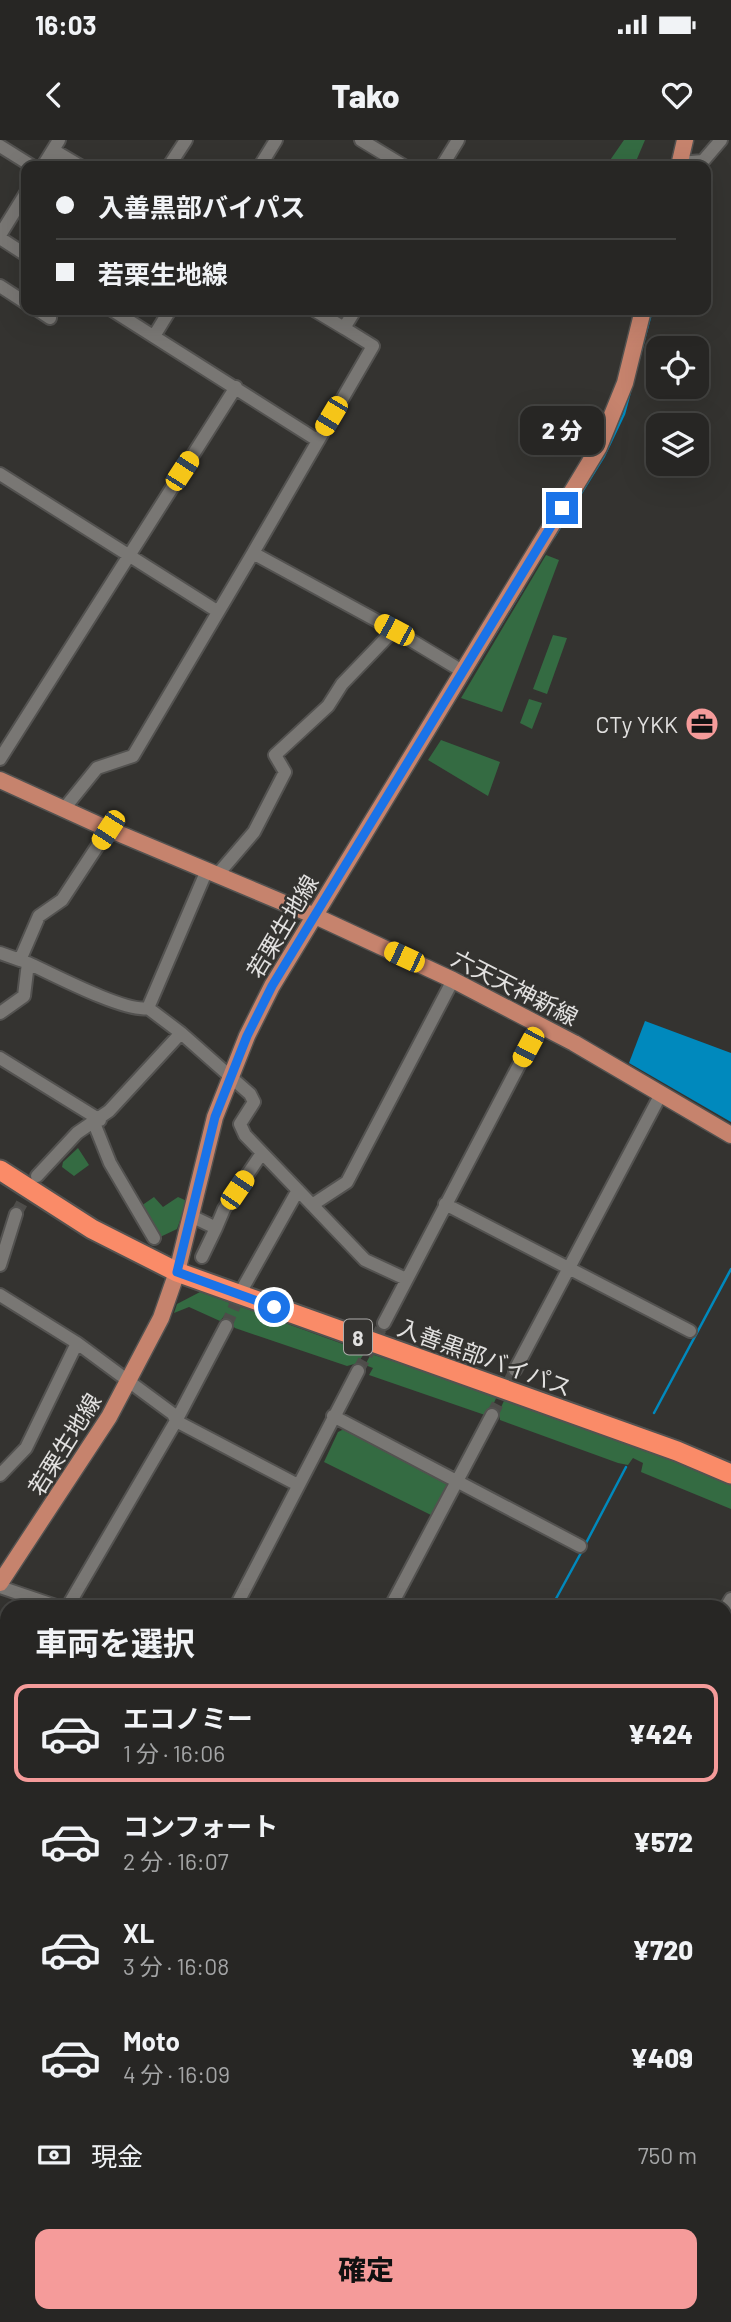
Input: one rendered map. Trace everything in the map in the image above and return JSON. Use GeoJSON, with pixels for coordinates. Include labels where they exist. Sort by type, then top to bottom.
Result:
{"type":"FeatureCollection","features":[{"type":"Feature","properties":{"kind":"highway","name":"入善黒部バイパス"},"geometry":{"type":"LineString","coordinates":[[0,1170],[92,1229],[177,1272],[664,1447],[731,1474]]}},
{"type":"Feature","properties":{"kind":"main road"},"geometry":{"type":"LineString","coordinates":[[680,161],[685,140]]}},
{"type":"Feature","properties":{"kind":"main road","name":"若栗生地線"},"geometry":{"type":"LineString","coordinates":[[0,1585],[70,1480],[130,1381],[160,1318],[177,1272],[215,1117],[230,1076],[272,986],[599,447],[625,383],[642,315]]}},
{"type":"Feature","properties":{"kind":"main road","name":"六天天神新線"},"geometry":{"type":"LineString","coordinates":[[0,780],[108,830],[315,916],[453,980],[540,1025],[731,1135]]}},
{"type":"Feature","properties":{"kind":"street"},"geometry":{"type":"LineString","coordinates":[[172,161],[186,140]]}},
{"type":"Feature","properties":{"kind":"street"},"geometry":{"type":"LineString","coordinates":[[263,161],[276,140]]}},
{"type":"Feature","properties":{"kind":"street"},"geometry":{"type":"LineString","coordinates":[[360,140],[396,161]]}},
{"type":"Feature","properties":{"kind":"street"},"geometry":{"type":"LineString","coordinates":[[445,161],[458,140]]}},
{"type":"Feature","properties":{"kind":"street"},"geometry":{"type":"LineString","coordinates":[[703,161],[721,140]]}},
{"type":"Feature","properties":{"kind":"street"},"geometry":{"type":"LineString","coordinates":[[46,161],[56,145],[74,161]]}},
{"type":"Feature","properties":{"kind":"street"},"geometry":{"type":"LineString","coordinates":[[0,146],[24,161]]}},
{"type":"Feature","properties":{"kind":"street"},"geometry":{"type":"LineString","coordinates":[[21,201],[0,237],[21,252]]}},
{"type":"Feature","properties":{"kind":"street"},"geometry":{"type":"LineString","coordinates":[[0,286],[21,300]]}},
{"type":"Feature","properties":{"kind":"street"},"geometry":{"type":"LineString","coordinates":[[46,315],[50,318]]}},
{"type":"Feature","properties":{"kind":"street"},"geometry":{"type":"LineString","coordinates":[[122,315],[317,440]]}},
{"type":"Feature","properties":{"kind":"street"},"geometry":{"type":"LineString","coordinates":[[154,336],[167,315]]}},
{"type":"Feature","properties":{"kind":"street"},"geometry":{"type":"LineString","coordinates":[[63,810],[97,768],[133,756],[373,346],[322,315]]}},
{"type":"Feature","properties":{"kind":"street"},"geometry":{"type":"LineString","coordinates":[[344,328],[352,315]]}},
{"type":"Feature","properties":{"kind":"street"},"geometry":{"type":"LineString","coordinates":[[0,760],[236,387]]}},
{"type":"Feature","properties":{"kind":"street"},"geometry":{"type":"LineString","coordinates":[[0,474],[217,611]]}},
{"type":"Feature","properties":{"kind":"street"},"geometry":{"type":"LineString","coordinates":[[253,553],[394,630],[462,671]]}},
{"type":"Feature","properties":{"kind":"street"},"geometry":{"type":"LineString","coordinates":[[148,1008],[212,872],[254,832],[285,772],[275,755],[328,706],[342,684],[394,630]]}},
{"type":"Feature","properties":{"kind":"street"},"geometry":{"type":"LineString","coordinates":[[0,1013],[24,996],[24,961],[38,916],[62,900],[108,830]]}},
{"type":"Feature","properties":{"kind":"street"},"geometry":{"type":"LineString","coordinates":[[0,953],[111,1000],[140,1010],[148,1008]]}},
{"type":"Feature","properties":{"kind":"street"},"geometry":{"type":"LineString","coordinates":[[312,1205],[347,1182],[453,980]]}},
{"type":"Feature","properties":{"kind":"street"},"geometry":{"type":"LineString","coordinates":[[148,1008],[181,1033],[250,1094],[254,1102],[240,1124],[245,1135],[262,1153],[365,1260],[406,1279]]}},
{"type":"Feature","properties":{"kind":"street"},"geometry":{"type":"LineString","coordinates":[[384,1323],[540,1025]]}},
{"type":"Feature","properties":{"kind":"street"},"geometry":{"type":"LineString","coordinates":[[37,1176],[77,1133],[97,1122],[181,1033]]}},
{"type":"Feature","properties":{"kind":"street"},"geometry":{"type":"LineString","coordinates":[[0,1058],[97,1122],[114,1171],[155,1238]]}},
{"type":"Feature","properties":{"kind":"street"},"geometry":{"type":"LineString","coordinates":[[515,1370],[661,1094]]}},
{"type":"Feature","properties":{"kind":"street"},"geometry":{"type":"LineString","coordinates":[[202,1257],[224,1209],[262,1153]]}},
{"type":"Feature","properties":{"kind":"street"},"geometry":{"type":"LineString","coordinates":[[244,1286],[298,1190]]}},
{"type":"Feature","properties":{"kind":"street"},"geometry":{"type":"LineString","coordinates":[[445,1204],[690,1331]]}},
{"type":"Feature","properties":{"kind":"street"},"geometry":{"type":"LineString","coordinates":[[0,1265],[16,1214]]}},
{"type":"Feature","properties":{"kind":"street"},"geometry":{"type":"LineString","coordinates":[[191,1216],[216,1228]]}},
{"type":"Feature","properties":{"kind":"street"},"geometry":{"type":"LineString","coordinates":[[0,1295],[77,1343],[173,1414],[176,1421],[298,1485]]}},
{"type":"Feature","properties":{"kind":"street"},"geometry":{"type":"LineString","coordinates":[[72,1600],[176,1421],[226,1326]]}},
{"type":"Feature","properties":{"kind":"street"},"geometry":{"type":"LineString","coordinates":[[0,1475],[26,1448],[77,1343]]}},
{"type":"Feature","properties":{"kind":"street"},"geometry":{"type":"LineString","coordinates":[[239,1600],[358,1371]]}},
{"type":"Feature","properties":{"kind":"street"},"geometry":{"type":"LineString","coordinates":[[394,1600],[492,1415]]}},
{"type":"Feature","properties":{"kind":"street"},"geometry":{"type":"LineString","coordinates":[[333,1416],[580,1546]]}},
{"type":"Feature","properties":{"kind":"street"},"geometry":{"type":"LineString","coordinates":[[0,1585],[40,1600]]}},
{"type":"Feature","properties":{"kind":"green space"},"geometry":{"type":"Polygon","coordinates":[[[624,140],[645,140],[636,161],[609,161],[624,140]]]}},
{"type":"Feature","properties":{"kind":"green space"},"geometry":{"type":"Polygon","coordinates":[[[546,555],[559,560],[502,712],[461,698],[546,555]]]}},
{"type":"Feature","properties":{"kind":"green space"},"geometry":{"type":"Polygon","coordinates":[[[553,635],[567,638],[547,694],[533,689],[553,635]]]}},
{"type":"Feature","properties":{"kind":"green space"},"geometry":{"type":"Polygon","coordinates":[[[529,699],[542,703],[532,729],[520,723],[529,699]]]}},
{"type":"Feature","properties":{"kind":"green space"},"geometry":{"type":"Polygon","coordinates":[[[441,740],[500,762],[488,796],[428,760],[441,740]]]}},
{"type":"Feature","properties":{"kind":"green space"},"geometry":{"type":"Polygon","coordinates":[[[78,1148],[89,1165],[74,1176],[62,1167],[63,1162],[78,1148]]]}},
{"type":"Feature","properties":{"kind":"green space"},"geometry":{"type":"Polygon","coordinates":[[[154,1197],[163,1207],[178,1197],[187,1201],[177,1229],[158,1238],[141,1206],[154,1197]]]}},
{"type":"Feature","properties":{"kind":"green space"},"geometry":{"type":"Polygon","coordinates":[[[200,1292],[365,1352],[358,1363],[347,1366],[235,1328],[230,1323],[232,1318],[225,1315],[220,1321],[189,1307],[174,1313],[177,1304],[200,1292]]]}},
{"type":"Feature","properties":{"kind":"green space"},"geometry":{"type":"Polygon","coordinates":[[[371,1354],[498,1394],[488,1416],[369,1375],[373,1368],[365,1365],[371,1354]]]}},
{"type":"Feature","properties":{"kind":"green space"},"geometry":{"type":"Polygon","coordinates":[[[506,1396],[731,1482],[731,1509],[641,1472],[643,1463],[633,1458],[628,1465],[618,1463],[500,1420],[499,1412],[506,1396]]]}},
{"type":"Feature","properties":{"kind":"green space"},"geometry":{"type":"Polygon","coordinates":[[[344,1429],[451,1482],[433,1516],[324,1462],[338,1432],[344,1429]]]}},
{"type":"Feature","properties":{"kind":"water"},"geometry":{"type":"Polygon","coordinates":[[[645,1021],[731,1053],[731,1122],[629,1063],[645,1021]]]}},
{"type":"Feature","properties":{"kind":"waterway"},"geometry":{"type":"LineString","coordinates":[[554,537],[604,456],[624,414],[651,315]]}},
{"type":"Feature","properties":{"kind":"waterway"},"geometry":{"type":"LineString","coordinates":[[377,827],[523,588]]}},
{"type":"Feature","properties":{"kind":"waterway"},"geometry":{"type":"LineString","coordinates":[[654,1413],[731,1269]]}},
{"type":"Feature","properties":{"kind":"waterway"},"geometry":{"type":"LineString","coordinates":[[585,1545],[626,1467]]}},
{"type":"Feature","properties":{"kind":"waterway"},"geometry":{"type":"LineString","coordinates":[[555,1600],[582,1551]]}},
{"type":"Feature","properties":{"kind":"tunnel"},"geometry":{"type":"LineString","coordinates":[[16,1214],[33,1183]]}},
{"type":"Feature","properties":{"kind":"tunnel"},"geometry":{"type":"LineString","coordinates":[[226,1326],[242,1289]]}},
{"type":"Feature","properties":{"kind":"tunnel"},"geometry":{"type":"LineString","coordinates":[[358,1371],[384,1323]]}},
{"type":"Feature","properties":{"kind":"tunnel"},"geometry":{"type":"LineString","coordinates":[[492,1415],[515,1370]]}},
{"type":"Feature","properties":{"kind":"place","name":"CTy YKK"},"geometry":{"type":"Point","coordinates":[702,724]}},
{"type":"Feature","properties":{"kind":"route"},"geometry":{"type":"LineString","coordinates":[[274,1307],[177,1272],[215,1117],[247,1036],[272,986],[562,508]]}}]}
